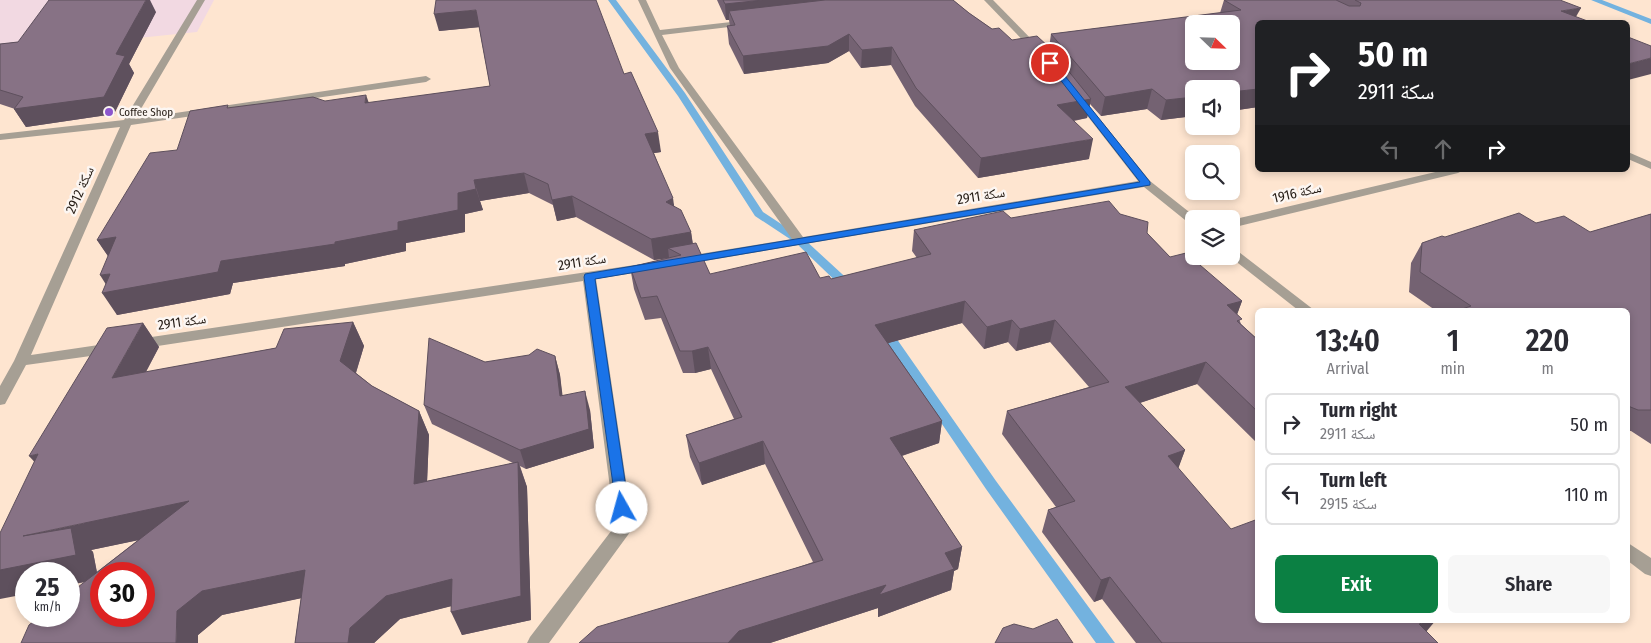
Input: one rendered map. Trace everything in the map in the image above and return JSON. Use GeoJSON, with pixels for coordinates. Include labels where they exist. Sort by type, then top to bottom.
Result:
{"type":"FeatureCollection","features":[{"type":"Feature","properties":{"kind":"street","name":"سكة 2912"},"geometry":{"type":"LineString","coordinates":[[0,400],[21,361],[127,123],[201,0]]}},
{"type":"Feature","properties":{"kind":"street"},"geometry":{"type":"LineString","coordinates":[[642,0],[674,68],[800,241]]}},
{"type":"Feature","properties":{"kind":"street"},"geometry":{"type":"LineString","coordinates":[[988,0],[1044,56]]}},
{"type":"Feature","properties":{"kind":"street"},"geometry":{"type":"LineString","coordinates":[[657,33],[756,21]]}},
{"type":"Feature","properties":{"kind":"street"},"geometry":{"type":"LineString","coordinates":[[0,137],[127,123],[426,78]]}},
{"type":"Feature","properties":{"kind":"street"},"geometry":{"type":"LineString","coordinates":[[1074,93],[1146,184],[1185,214]]}},
{"type":"Feature","properties":{"kind":"street"},"geometry":{"type":"LineString","coordinates":[[1630,156],[1651,166]]}},
{"type":"Feature","properties":{"kind":"street","name":"سكة 1916"},"geometry":{"type":"LineString","coordinates":[[1240,222],[1450,172]]}},
{"type":"Feature","properties":{"kind":"street","name":"سكة 2911"},"geometry":{"type":"LineString","coordinates":[[676,262],[1146,184]]}},
{"type":"Feature","properties":{"kind":"street"},"geometry":{"type":"LineString","coordinates":[[1240,259],[1304,308]]}},
{"type":"Feature","properties":{"kind":"street","name":"سكة 2911"},"geometry":{"type":"LineString","coordinates":[[21,361],[656,266]]}},
{"type":"Feature","properties":{"kind":"street"},"geometry":{"type":"LineString","coordinates":[[537,643],[624,528],[589,277]]}},
{"type":"Feature","properties":{"kind":"street"},"geometry":{"type":"LineString","coordinates":[[1630,552],[1651,568]]}},
{"type":"Feature","properties":{"kind":"shaded area"},"geometry":{"type":"Polygon","coordinates":[[[0,0],[214,0],[197,32],[0,52],[0,0]]]}},
{"type":"Feature","properties":{"kind":"building"},"geometry":{"type":"Polygon","coordinates":[[[49,0],[146,0],[116,54],[125,56],[104,97],[14,109],[23,97],[0,90],[0,44],[18,42],[49,0]]]}},
{"type":"Feature","properties":{"kind":"building"},"geometry":{"type":"Polygon","coordinates":[[[436,0],[596,0],[624,74],[631,72],[658,132],[645,134],[673,198],[666,202],[681,210],[691,232],[651,239],[572,196],[552,200],[548,184],[524,173],[474,180],[476,189],[458,193],[458,210],[398,222],[398,230],[335,242],[335,244],[221,261],[218,272],[102,293],[110,274],[100,275],[116,237],[97,240],[150,153],[177,150],[190,111],[228,105],[227,108],[313,97],[325,101],[366,95],[365,103],[490,86],[476,10],[434,14],[436,0]]]}},
{"type":"Feature","properties":{"kind":"building"},"geometry":{"type":"Polygon","coordinates":[[[723,0],[763,0],[725,4],[723,0]]]}},
{"type":"Feature","properties":{"kind":"building"},"geometry":{"type":"Polygon","coordinates":[[[825,0],[953,0],[992,29],[999,28],[1012,40],[1037,36],[1050,48],[1091,99],[1057,105],[1093,139],[981,158],[916,88],[892,47],[862,50],[849,34],[828,46],[743,56],[727,26],[735,25],[729,11],[825,0]]]}},
{"type":"Feature","properties":{"kind":"building"},"geometry":{"type":"Polygon","coordinates":[[[1224,0],[1336,0],[1349,6],[1360,6],[1361,3],[1355,0],[1560,0],[1581,8],[1561,11],[1585,20],[1255,20],[1255,89],[1240,91],[1240,80],[1185,80],[1185,98],[1166,100],[1152,89],[1105,97],[1051,34],[1185,17],[1185,70],[1240,70],[1240,15],[1201,15],[1241,10],[1224,0]]]}},
{"type":"Feature","properties":{"kind":"building"},"geometry":{"type":"Polygon","coordinates":[[[1630,38],[1651,46],[1651,58],[1630,63],[1630,38]]]}},
{"type":"Feature","properties":{"kind":"building"},"geometry":{"type":"Polygon","coordinates":[[[1109,201],[1120,214],[1148,222],[1147,233],[1170,257],[1185,253],[1185,265],[1200,265],[1242,301],[1227,305],[1242,319],[1237,321],[1255,337],[1255,409],[1206,362],[1125,387],[1185,450],[1168,456],[1231,529],[1255,520],[1255,623],[1422,623],[1419,624],[1438,643],[1162,643],[1110,577],[1101,580],[1048,510],[1075,501],[1007,411],[1109,382],[1055,320],[1020,329],[1012,320],[987,327],[965,301],[875,325],[942,421],[890,438],[962,547],[945,553],[954,569],[879,595],[886,585],[739,631],[728,643],[579,643],[597,627],[823,560],[763,441],[699,463],[686,435],[742,417],[708,347],[692,351],[680,351],[657,296],[641,298],[630,267],[681,255],[668,248],[696,243],[710,274],[806,252],[820,278],[829,276],[831,279],[931,254],[914,230],[1003,211],[1011,218],[1109,201]]]}},
{"type":"Feature","properties":{"kind":"building"},"geometry":{"type":"Polygon","coordinates":[[[1519,213],[1536,223],[1564,216],[1590,232],[1651,214],[1651,410],[1638,410],[1630,407],[1630,308],[1465,308],[1471,306],[1420,272],[1422,243],[1442,236],[1445,237],[1519,213]]]}},
{"type":"Feature","properties":{"kind":"building"},"geometry":{"type":"Polygon","coordinates":[[[353,322],[340,361],[372,386],[419,411],[414,484],[518,462],[521,596],[451,612],[452,579],[386,596],[350,628],[348,643],[295,643],[305,570],[202,591],[177,611],[176,643],[21,643],[28,627],[80,627],[80,585],[90,578],[90,627],[155,627],[155,562],[110,562],[189,501],[23,536],[71,528],[76,555],[41,562],[15,562],[15,567],[0,570],[0,533],[38,454],[29,456],[107,328],[143,323],[112,378],[276,348],[284,329],[353,322]]]}},
{"type":"Feature","properties":{"kind":"building"},"geometry":{"type":"Polygon","coordinates":[[[429,338],[485,362],[529,355],[537,349],[555,356],[560,396],[585,391],[589,429],[520,450],[424,405],[429,338]]]}},
{"type":"Feature","properties":{"kind":"building"},"geometry":{"type":"Polygon","coordinates":[[[1057,619],[1073,643],[995,643],[1003,628],[1014,624],[1033,629],[1057,619]]]}},
{"type":"Feature","properties":{"kind":"waterway"},"geometry":{"type":"LineString","coordinates":[[612,0],[682,95],[759,214],[800,241],[850,288]]}},
{"type":"Feature","properties":{"kind":"waterway"},"geometry":{"type":"LineString","coordinates":[[1595,0],[1651,22]]}},
{"type":"Feature","properties":{"kind":"waterway"},"geometry":{"type":"LineString","coordinates":[[883,328],[991,485],[1106,643]]}},
{"type":"Feature","properties":{"kind":"place","name":"Coffee Shop"},"geometry":{"type":"Point","coordinates":[109,112]}},
{"type":"Feature","properties":{"kind":"route"},"geometry":{"type":"LineString","coordinates":[[622,508],[589,277],[1146,184],[1050,63]]}}]}
